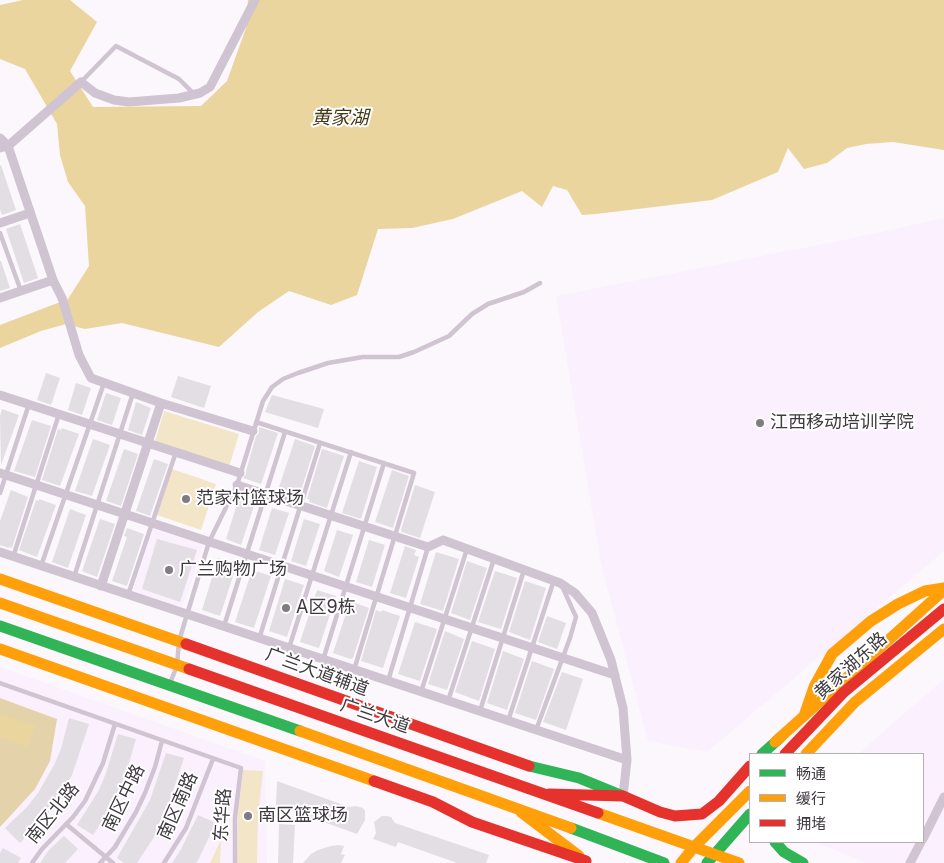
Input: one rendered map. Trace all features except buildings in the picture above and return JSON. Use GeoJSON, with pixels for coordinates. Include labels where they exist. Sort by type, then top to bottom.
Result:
{"type":"FeatureCollection","features":[{"type":"Feature","properties":{"kind":"main road","name":"广兰大道辅道"},"geometry":{"type":"LineString","coordinates":[[0,579],[525,765],[579,778],[660,812],[675,816],[702,814],[719,801],[749,767]]}},
{"type":"Feature","properties":{"kind":"main road"},"geometry":{"type":"LineString","coordinates":[[763,753],[944,589]]}},
{"type":"Feature","properties":{"kind":"main road"},"geometry":{"type":"LineString","coordinates":[[804,716],[814,687],[832,654],[871,621],[898,604],[925,591],[944,589]]}},
{"type":"Feature","properties":{"kind":"main road","name":"广兰大道"},"geometry":{"type":"LineString","coordinates":[[0,603],[694,847],[710,859],[739,863]]}},
{"type":"Feature","properties":{"kind":"main road","name":"黄家湖东路"},"geometry":{"type":"LineString","coordinates":[[786,753],[844,692],[944,609]]}},
{"type":"Feature","properties":{"kind":"main road"},"geometry":{"type":"LineString","coordinates":[[0,626],[515,808],[664,863]]}},
{"type":"Feature","properties":{"kind":"main road","name":"黄家湖东路"},"geometry":{"type":"LineString","coordinates":[[807,753],[855,702],[944,629]]}},
{"type":"Feature","properties":{"kind":"main road"},"geometry":{"type":"LineString","coordinates":[[0,649],[433,802],[472,822],[586,862]]}},
{"type":"Feature","properties":{"kind":"main road"},"geometry":{"type":"LineString","coordinates":[[775,742],[844,692]]}},
{"type":"Feature","properties":{"kind":"main road"},"geometry":{"type":"LineString","coordinates":[[681,863],[694,847],[749,792]]}},
{"type":"Feature","properties":{"kind":"main road"},"geometry":{"type":"LineString","coordinates":[[544,794],[623,796]]}},
{"type":"Feature","properties":{"kind":"main road"},"geometry":{"type":"LineString","coordinates":[[515,808],[586,862]]}},
{"type":"Feature","properties":{"kind":"main road"},"geometry":{"type":"LineString","coordinates":[[710,859],[749,815]]}},
{"type":"Feature","properties":{"kind":"main road"},"geometry":{"type":"LineString","coordinates":[[775,843],[784,852],[803,863]]}},
{"type":"Feature","properties":{"kind":"street"},"geometry":{"type":"LineString","coordinates":[[4,147],[81,82],[94,93],[114,100],[129,102],[170,99],[200,93],[210,87],[255,0]]}},
{"type":"Feature","properties":{"kind":"street"},"geometry":{"type":"LineString","coordinates":[[0,138],[30,213],[53,280],[62,298],[79,355],[91,378],[161,403],[255,427]]}},
{"type":"Feature","properties":{"kind":"street"},"geometry":{"type":"LineString","coordinates":[[0,223],[30,213]]}},
{"type":"Feature","properties":{"kind":"street"},"geometry":{"type":"LineString","coordinates":[[0,298],[53,280]]}},
{"type":"Feature","properties":{"kind":"street"},"geometry":{"type":"LineString","coordinates":[[0,396],[240,473]]}},
{"type":"Feature","properties":{"kind":"street"},"geometry":{"type":"LineString","coordinates":[[101,586],[161,403]]}},
{"type":"Feature","properties":{"kind":"street"},"geometry":{"type":"LineString","coordinates":[[3,474],[615,675]]}},
{"type":"Feature","properties":{"kind":"street"},"geometry":{"type":"LineString","coordinates":[[237,485],[428,547],[443,540],[557,582],[575,593],[592,613],[611,660],[623,708],[627,760],[623,796]]}},
{"type":"Feature","properties":{"kind":"street"},"geometry":{"type":"LineString","coordinates":[[0,552],[627,760]]}},
{"type":"Feature","properties":{"kind":"street"},"geometry":{"type":"LineString","coordinates":[[924,836],[944,797]]}},
{"type":"Feature","properties":{"kind":"street"},"geometry":{"type":"LineString","coordinates":[[910,863],[920,843]]}},
{"type":"Feature","properties":{"kind":"lane"},"geometry":{"type":"LineString","coordinates":[[81,82],[116,46],[179,78],[194,94]]}},
{"type":"Feature","properties":{"kind":"lane"},"geometry":{"type":"LineString","coordinates":[[0,234],[20,291]]}},
{"type":"Feature","properties":{"kind":"lane"},"geometry":{"type":"LineString","coordinates":[[169,686],[177,666],[179,641],[209,542],[237,485],[263,401],[272,387],[283,379],[298,373],[346,359],[399,357],[414,352],[450,336],[472,314],[488,304],[524,292],[540,283]]}},
{"type":"Feature","properties":{"kind":"lane"},"geometry":{"type":"LineString","coordinates":[[41,566],[104,382]]}},
{"type":"Feature","properties":{"kind":"lane"},"geometry":{"type":"LineString","coordinates":[[74,577],[133,393]]}},
{"type":"Feature","properties":{"kind":"lane"},"geometry":{"type":"LineString","coordinates":[[0,492],[3,474],[29,404]]}},
{"type":"Feature","properties":{"kind":"lane"},"geometry":{"type":"LineString","coordinates":[[14,557],[58,414]]}},
{"type":"Feature","properties":{"kind":"lane"},"geometry":{"type":"LineString","coordinates":[[255,427],[285,432],[414,473],[354,670]]}},
{"type":"Feature","properties":{"kind":"lane"},"geometry":{"type":"LineString","coordinates":[[224,627],[285,432]]}},
{"type":"Feature","properties":{"kind":"lane"},"geometry":{"type":"LineString","coordinates":[[259,639],[320,443]]}},
{"type":"Feature","properties":{"kind":"lane"},"geometry":{"type":"LineString","coordinates":[[128,595],[176,452]]}},
{"type":"Feature","properties":{"kind":"lane"},"geometry":{"type":"LineString","coordinates":[[289,648],[351,452]]}},
{"type":"Feature","properties":{"kind":"lane"},"geometry":{"type":"LineString","coordinates":[[323,660],[384,463]]}},
{"type":"Feature","properties":{"kind":"lane"},"geometry":{"type":"LineString","coordinates":[[388,681],[428,547]]}},
{"type":"Feature","properties":{"kind":"lane"},"geometry":{"type":"LineString","coordinates":[[421,692],[467,549]]}},
{"type":"Feature","properties":{"kind":"lane"},"geometry":{"type":"LineString","coordinates":[[448,701],[494,558]]}},
{"type":"Feature","properties":{"kind":"lane"},"geometry":{"type":"LineString","coordinates":[[480,711],[524,570]]}},
{"type":"Feature","properties":{"kind":"lane"},"geometry":{"type":"LineString","coordinates":[[508,721],[532,648],[557,582]]}},
{"type":"Feature","properties":{"kind":"lane"},"geometry":{"type":"LineString","coordinates":[[536,730],[576,617],[557,582]]}},
{"type":"Feature","properties":{"kind":"lane"},"geometry":{"type":"LineString","coordinates":[[0,683],[213,758]]}},
{"type":"Feature","properties":{"kind":"lane","name":"南区北路"},"geometry":{"type":"LineString","coordinates":[[32,863],[85,801],[96,781],[115,724]]}},
{"type":"Feature","properties":{"kind":"lane","name":"南区中路"},"geometry":{"type":"LineString","coordinates":[[100,863],[126,830],[145,793],[162,741]]}},
{"type":"Feature","properties":{"kind":"lane","name":"东华路"},"geometry":{"type":"LineString","coordinates":[[213,758],[241,768],[235,818],[235,863]]}},
{"type":"Feature","properties":{"kind":"lane","name":"南区南路"},"geometry":{"type":"LineString","coordinates":[[164,863],[186,828],[213,758]]}},
{"type":"Feature","properties":{"kind":"lane"},"geometry":{"type":"LineString","coordinates":[[66,824],[113,863]]}},
{"type":"Feature","properties":{"kind":"shaded area","name":"江西移动培训学院"},"geometry":{"type":"Polygon","coordinates":[[[944,218],[944,551],[707,752],[648,741],[601,564],[556,296],[849,239],[944,218]]]}},
{"type":"Feature","properties":{"kind":"shaded area"},"geometry":{"type":"Polygon","coordinates":[[[164,411],[239,434],[229,467],[155,442],[164,411]]]}},
{"type":"Feature","properties":{"kind":"shaded area","name":"范家村篮球场"},"geometry":{"type":"Polygon","coordinates":[[[172,469],[216,484],[201,530],[157,515],[172,469]]]}},
{"type":"Feature","properties":{"kind":"shaded area","name":"广兰购物广场"},"geometry":{"type":"Polygon","coordinates":[[[153,529],[203,545],[183,607],[133,591],[153,529]]]}},
{"type":"Feature","properties":{"kind":"shaded area"},"geometry":{"type":"Polygon","coordinates":[[[0,667],[265,761],[267,863],[0,863],[0,667]]]}},
{"type":"Feature","properties":{"kind":"shaded area"},"geometry":{"type":"Polygon","coordinates":[[[944,679],[944,863],[866,863],[818,843],[924,843],[924,753],[859,753],[944,679]]]}},
{"type":"Feature","properties":{"kind":"shaded area"},"geometry":{"type":"Polygon","coordinates":[[[0,698],[57,719],[50,761],[35,789],[0,827],[0,698]]]}},
{"type":"Feature","properties":{"kind":"shaded area","name":"南区篮球场"},"geometry":{"type":"Polygon","coordinates":[[[243,770],[263,771],[258,817],[257,863],[237,863],[238,814],[243,770]]]}},
{"type":"Feature","properties":{"kind":"shaded area"},"geometry":{"type":"Polygon","coordinates":[[[221,840],[220,863],[210,863],[221,840]]]}},
{"type":"Feature","properties":{"kind":"water","name":"黄家湖"},"geometry":{"type":"Polygon","coordinates":[[[23,0],[70,0],[97,22],[70,71],[93,107],[201,106],[227,81],[246,28],[248,0],[944,0],[944,150],[893,142],[866,144],[847,148],[827,163],[804,169],[788,148],[778,172],[712,200],[596,214],[582,215],[567,190],[553,186],[542,207],[522,191],[453,219],[412,228],[378,229],[357,295],[331,305],[289,291],[258,312],[219,347],[122,323],[85,329],[66,324],[41,331],[0,348],[0,325],[68,299],[89,266],[85,206],[68,182],[60,155],[57,124],[25,69],[0,59],[0,5],[23,0]]]}},
{"type":"Feature","properties":{"kind":"water"},"geometry":{"type":"Polygon","coordinates":[[[0,714],[35,726],[27,747],[0,737],[0,714]]]}},
{"type":"Feature","properties":{"kind":"traffic: fast"},"geometry":{"type":"LineString","coordinates":[[0,626],[300,731]]}},
{"type":"Feature","properties":{"kind":"traffic: fast"},"geometry":{"type":"LineString","coordinates":[[763,753],[781,737]]}},
{"type":"Feature","properties":{"kind":"traffic: fast"},"geometry":{"type":"LineString","coordinates":[[529,766],[579,778],[623,796]]}},
{"type":"Feature","properties":{"kind":"traffic: fast"},"geometry":{"type":"LineString","coordinates":[[707,863],[749,815]]}},
{"type":"Feature","properties":{"kind":"traffic: fast"},"geometry":{"type":"LineString","coordinates":[[571,828],[664,863]]}},
{"type":"Feature","properties":{"kind":"traffic: fast"},"geometry":{"type":"LineString","coordinates":[[776,843],[784,852],[803,863]]}},
{"type":"Feature","properties":{"kind":"traffic: slow"},"geometry":{"type":"LineString","coordinates":[[0,579],[186,644]]}},
{"type":"Feature","properties":{"kind":"traffic: slow"},"geometry":{"type":"LineString","coordinates":[[805,713],[814,687],[832,654],[871,621],[898,604],[925,591],[944,588]]}},
{"type":"Feature","properties":{"kind":"traffic: slow"},"geometry":{"type":"LineString","coordinates":[[775,742],[944,590]]}},
{"type":"Feature","properties":{"kind":"traffic: slow"},"geometry":{"type":"LineString","coordinates":[[0,603],[189,669]]}},
{"type":"Feature","properties":{"kind":"traffic: slow"},"geometry":{"type":"LineString","coordinates":[[807,753],[855,702],[944,629]]}},
{"type":"Feature","properties":{"kind":"traffic: slow"},"geometry":{"type":"LineString","coordinates":[[0,649],[374,781]]}},
{"type":"Feature","properties":{"kind":"traffic: slow"},"geometry":{"type":"LineString","coordinates":[[300,731],[571,828]]}},
{"type":"Feature","properties":{"kind":"traffic: slow"},"geometry":{"type":"LineString","coordinates":[[681,863],[694,847],[749,792]]}},
{"type":"Feature","properties":{"kind":"traffic: slow"},"geometry":{"type":"LineString","coordinates":[[521,812],[579,856]]}},
{"type":"Feature","properties":{"kind":"traffic: slow"},"geometry":{"type":"LineString","coordinates":[[598,813],[739,863]]}},
{"type":"Feature","properties":{"kind":"traffic: jam"},"geometry":{"type":"LineString","coordinates":[[786,753],[844,692],[944,609]]}},
{"type":"Feature","properties":{"kind":"traffic: jam"},"geometry":{"type":"LineString","coordinates":[[186,644],[529,766]]}},
{"type":"Feature","properties":{"kind":"traffic: jam"},"geometry":{"type":"LineString","coordinates":[[189,669],[598,813]]}},
{"type":"Feature","properties":{"kind":"traffic: jam"},"geometry":{"type":"LineString","coordinates":[[549,794],[623,796],[660,812],[675,816],[702,814],[719,801],[749,767]]}},
{"type":"Feature","properties":{"kind":"traffic: jam"},"geometry":{"type":"LineString","coordinates":[[374,781],[433,802],[472,822],[586,861]]}},
{"type":"Feature","properties":{"kind":"place","name":"江西移动培训学院"},"geometry":{"type":"Point","coordinates":[760,423]}},
{"type":"Feature","properties":{"kind":"place","name":"范家村篮球场"},"geometry":{"type":"Point","coordinates":[186,499]}},
{"type":"Feature","properties":{"kind":"place","name":"广兰购物广场"},"geometry":{"type":"Point","coordinates":[169,570]}},
{"type":"Feature","properties":{"kind":"place","name":"A区9栋"},"geometry":{"type":"Point","coordinates":[286,608]}},
{"type":"Feature","properties":{"kind":"place","name":"南区篮球场"},"geometry":{"type":"Point","coordinates":[248,816]}}]}
